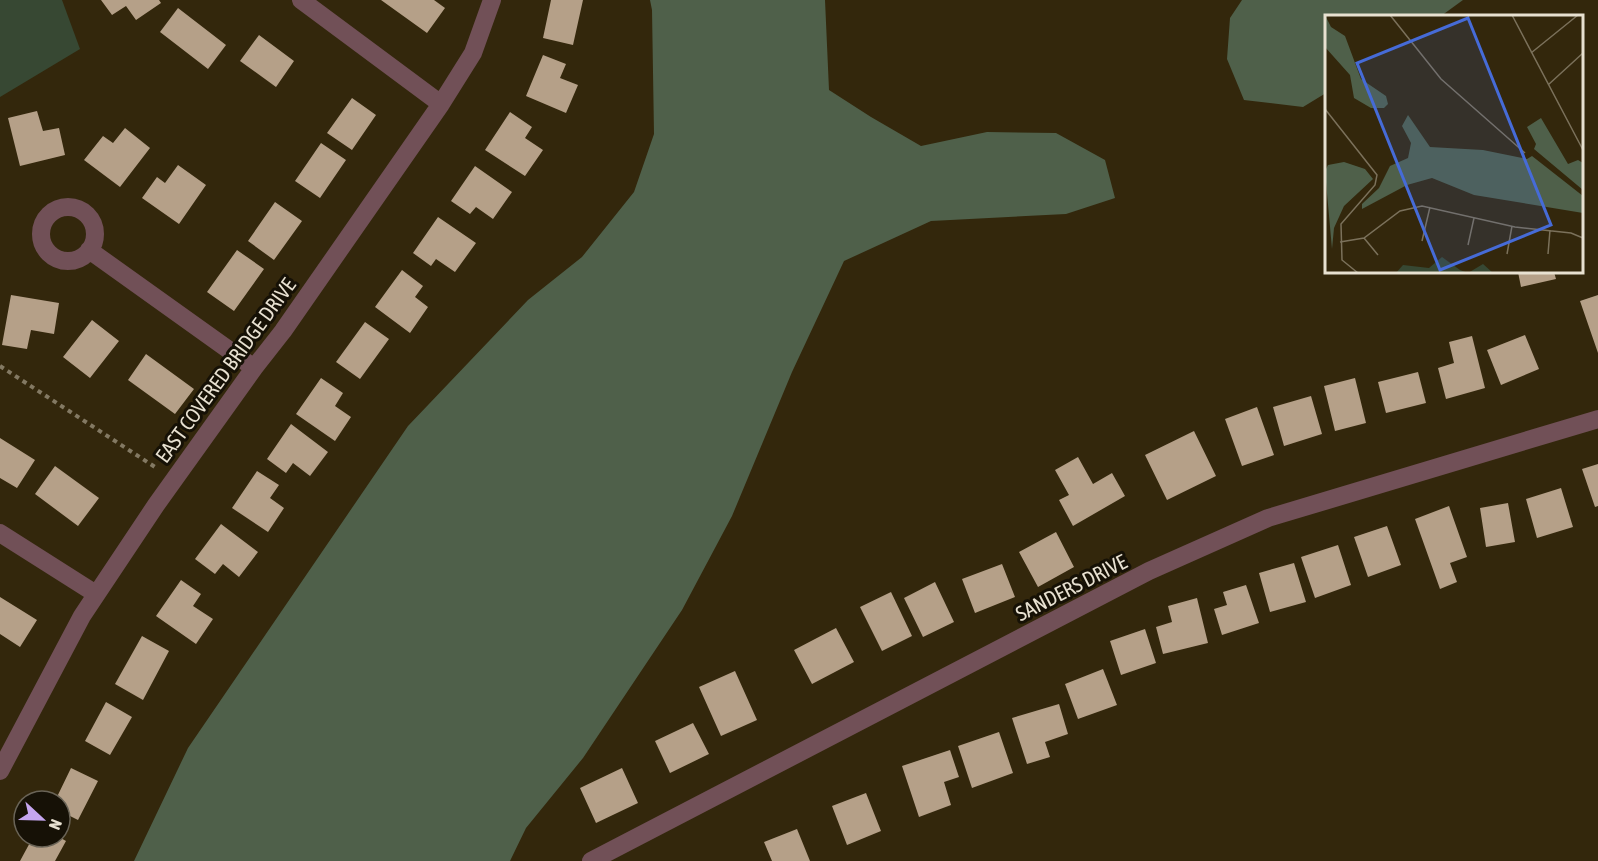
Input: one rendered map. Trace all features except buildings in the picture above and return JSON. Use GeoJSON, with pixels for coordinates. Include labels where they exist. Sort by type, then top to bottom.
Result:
{"type":"FeatureCollection","features":[{"type":"Feature","properties":{"kind":"street"},"geometry":{"type":"LineString","coordinates":[[302,0],[441,104]]}},
{"type":"Feature","properties":{"kind":"street","name":"EAST COVERED BRIDGE DRIVE"},"geometry":{"type":"LineString","coordinates":[[0,771],[82,616],[96,594],[174,480],[283,331],[441,104],[473,53],[492,0]]}},
{"type":"Feature","properties":{"kind":"street"},"geometry":{"type":"LineString","coordinates":[[89,250],[254,368]]}},
{"type":"Feature","properties":{"kind":"street","name":"SANDERS DRIVE"},"geometry":{"type":"LineString","coordinates":[[591,861],[1149,571],[1268,518],[1598,419]]}},
{"type":"Feature","properties":{"kind":"street"},"geometry":{"type":"LineString","coordinates":[[0,533],[96,594]]}},
{"type":"Feature","properties":{"kind":"path"},"geometry":{"type":"LineString","coordinates":[[0,366],[174,480]]}},
{"type":"Feature","properties":{"kind":"green space"},"geometry":{"type":"Polygon","coordinates":[[[0,0],[62,0],[80,49],[0,97],[0,0]]]}},
{"type":"Feature","properties":{"kind":"green space"},"geometry":{"type":"Polygon","coordinates":[[[650,0],[825,0],[829,90],[921,146],[987,132],[1056,133],[1105,160],[1115,198],[1066,214],[931,221],[844,261],[792,372],[732,516],[682,610],[583,758],[526,828],[510,861],[134,861],[188,748],[408,426],[528,300],[582,257],[634,192],[654,134],[650,0]]]}},
{"type":"Feature","properties":{"kind":"green space"},"geometry":{"type":"Polygon","coordinates":[[[1242,0],[1463,0],[1442,15],[1325,15],[1325,94],[1303,107],[1244,100],[1227,59],[1230,18],[1242,0]]]}}]}
